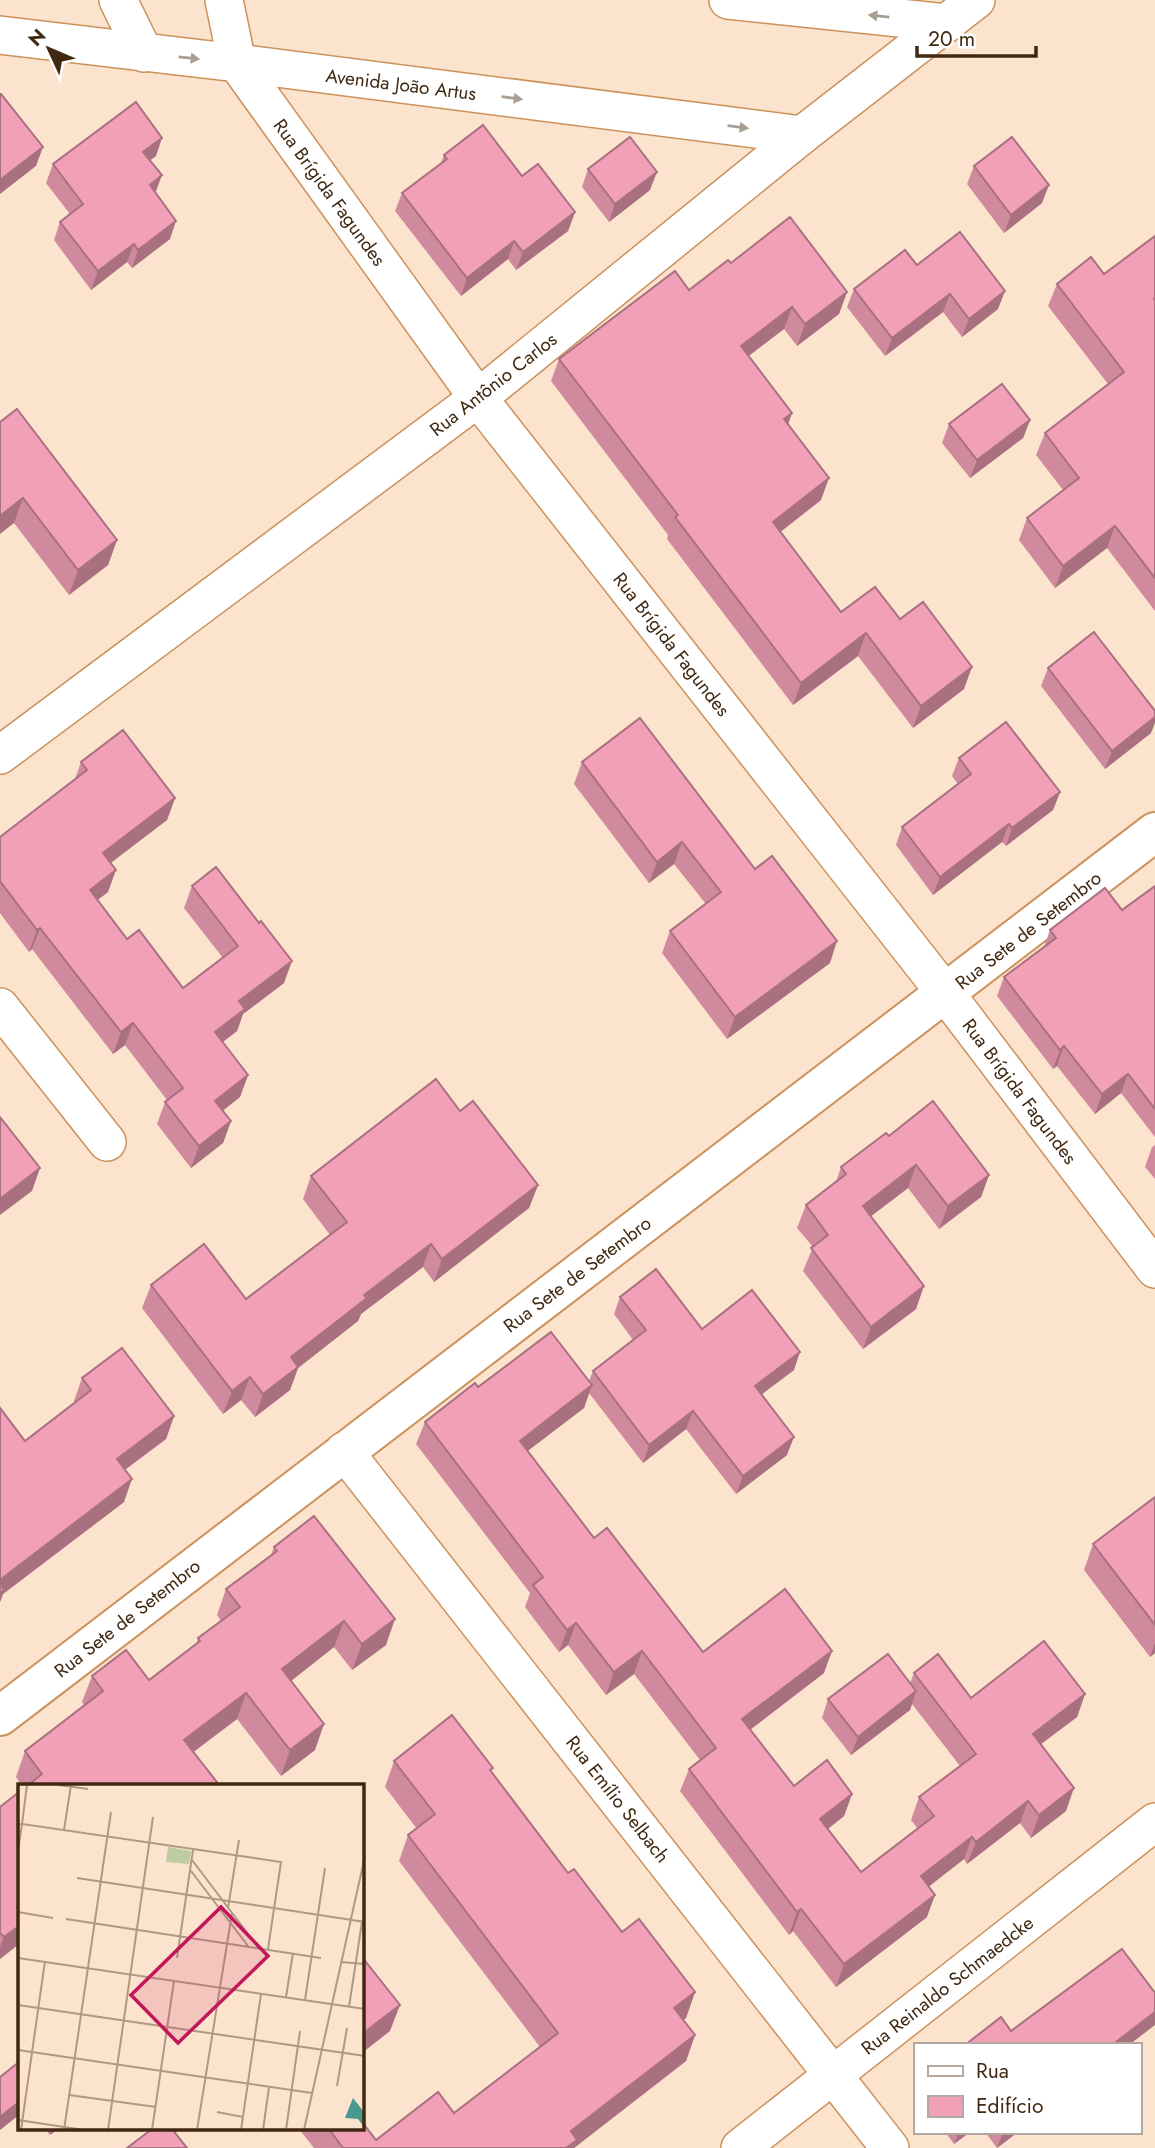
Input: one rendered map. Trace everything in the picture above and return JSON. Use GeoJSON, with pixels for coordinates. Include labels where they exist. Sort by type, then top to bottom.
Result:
{"type":"FeatureCollection","features":[{"type":"Feature","properties":{"kind":"main road","name":"Rua Sete de Setembro"},"geometry":{"type":"LineString","coordinates":[[0,1716],[1155,832]]}},
{"type":"Feature","properties":{"kind":"street"},"geometry":{"type":"LineString","coordinates":[[118,0],[144,53]]}},
{"type":"Feature","properties":{"kind":"street","name":"Rua Brígida Fagundes"},"geometry":{"type":"LineString","coordinates":[[224,0],[237,62],[478,398],[946,993],[1155,1269]]}},
{"type":"Feature","properties":{"kind":"street"},"geometry":{"type":"LineString","coordinates":[[727,0],[947,23]]}},
{"type":"Feature","properties":{"kind":"street","name":"Rua Antônio Carlos"},"geometry":{"type":"LineString","coordinates":[[0,755],[478,398],[802,135],[976,0]]}},
{"type":"Feature","properties":{"kind":"street","name":"Avenida João Artus"},"geometry":{"type":"LineString","coordinates":[[0,36],[237,62],[802,135]]}},
{"type":"Feature","properties":{"kind":"street"},"geometry":{"type":"LineString","coordinates":[[0,1007],[107,1142]]}},
{"type":"Feature","properties":{"kind":"street","name":"Rua Emílio Selbach"},"geometry":{"type":"LineString","coordinates":[[344,1451],[890,2148]]}},
{"type":"Feature","properties":{"kind":"street","name":"Rua Reinaldo Schmaedcke"},"geometry":{"type":"LineString","coordinates":[[740,2148],[1155,1822]]}},
{"type":"Feature","properties":{"kind":"building"},"geometry":{"type":"Polygon","coordinates":[[[0,94],[43,147],[0,180],[0,94]]]}},
{"type":"Feature","properties":{"kind":"building"},"geometry":{"type":"Polygon","coordinates":[[[136,102],[162,138],[143,152],[162,175],[150,185],[176,221],[138,250],[134,244],[98,271],[60,222],[83,204],[53,164],[136,102]]]}},
{"type":"Feature","properties":{"kind":"building"},"geometry":{"type":"Polygon","coordinates":[[[483,125],[522,176],[538,164],[575,212],[523,252],[514,241],[467,278],[402,193],[447,159],[444,155],[483,125]]]}},
{"type":"Feature","properties":{"kind":"building"},"geometry":{"type":"Polygon","coordinates":[[[630,137],[657,172],[615,204],[588,169],[630,137]]]}},
{"type":"Feature","properties":{"kind":"building"},"geometry":{"type":"Polygon","coordinates":[[[1012,137],[1049,185],[1011,215],[974,166],[1012,137]]]}},
{"type":"Feature","properties":{"kind":"building"},"geometry":{"type":"Polygon","coordinates":[[[790,217],[847,292],[805,324],[792,307],[741,346],[792,413],[784,419],[829,478],[773,522],[841,612],[875,587],[900,619],[923,602],[972,667],[921,706],[866,633],[801,683],[559,359],[675,271],[689,290],[728,260],[731,263],[790,217]]]}},
{"type":"Feature","properties":{"kind":"building"},"geometry":{"type":"Polygon","coordinates":[[[960,232],[1005,291],[969,319],[950,294],[892,338],[854,289],[905,250],[917,265],[960,232]]]}},
{"type":"Feature","properties":{"kind":"building"},"geometry":{"type":"Polygon","coordinates":[[[1155,236],[1155,578],[1115,526],[1063,566],[1027,518],[1079,478],[1045,433],[1124,372],[1057,284],[1091,257],[1104,274],[1155,236]]]}},
{"type":"Feature","properties":{"kind":"building"},"geometry":{"type":"Polygon","coordinates":[[[1002,384],[1030,420],[977,460],[949,424],[1002,384]]]}},
{"type":"Feature","properties":{"kind":"building"},"geometry":{"type":"Polygon","coordinates":[[[17,409],[117,540],[78,570],[23,498],[0,516],[0,422],[17,409]]]}},
{"type":"Feature","properties":{"kind":"building"},"geometry":{"type":"Polygon","coordinates":[[[1094,632],[1155,711],[1155,717],[1112,751],[1048,668],[1094,632]]]}},
{"type":"Feature","properties":{"kind":"building"},"geometry":{"type":"Polygon","coordinates":[[[640,718],[755,869],[772,856],[837,941],[735,1017],[670,931],[721,892],[682,842],[657,862],[582,762],[640,718]]]}},
{"type":"Feature","properties":{"kind":"building"},"geometry":{"type":"Polygon","coordinates":[[[1006,722],[1060,792],[1012,828],[1009,824],[940,877],[902,827],[971,774],[959,758],[1006,722]]]}},
{"type":"Feature","properties":{"kind":"building"},"geometry":{"type":"Polygon","coordinates":[[[123,730],[175,798],[103,853],[116,870],[90,890],[127,939],[139,930],[183,988],[238,946],[192,886],[216,867],[292,961],[239,1001],[245,1009],[215,1032],[248,1075],[215,1101],[231,1121],[199,1146],[165,1102],[183,1088],[133,1023],[121,1032],[0,881],[0,837],[87,770],[81,762],[123,730]]]}},
{"type":"Feature","properties":{"kind":"building"},"geometry":{"type":"Polygon","coordinates":[[[1155,886],[1155,1109],[1128,1074],[1102,1094],[1064,1046],[1060,1050],[1004,977],[1056,938],[1050,930],[1105,888],[1122,910],[1155,886]]]}},
{"type":"Feature","properties":{"kind":"building"},"geometry":{"type":"Polygon","coordinates":[[[436,1079],[460,1111],[473,1101],[538,1185],[442,1259],[431,1244],[364,1295],[367,1298],[291,1357],[298,1367],[263,1394],[250,1377],[232,1391],[151,1285],[204,1244],[246,1299],[347,1222],[311,1176],[436,1079]]]}},
{"type":"Feature","properties":{"kind":"building"},"geometry":{"type":"Polygon","coordinates":[[[933,1101],[989,1175],[948,1206],[916,1165],[863,1206],[924,1286],[871,1327],[811,1248],[828,1235],[806,1205],[846,1174],[841,1167],[886,1133],[889,1136],[933,1101]]]}},
{"type":"Feature","properties":{"kind":"building"},"geometry":{"type":"Polygon","coordinates":[[[0,1117],[40,1168],[0,1199],[0,1117]]]}},
{"type":"Feature","properties":{"kind":"building"},"geometry":{"type":"Polygon","coordinates":[[[656,1269],[702,1329],[752,1290],[800,1352],[755,1386],[794,1437],[743,1476],[693,1411],[649,1445],[593,1371],[646,1330],[620,1297],[656,1269]]]}},
{"type":"Feature","properties":{"kind":"building"},"geometry":{"type":"Polygon","coordinates":[[[551,1332],[592,1385],[520,1441],[594,1538],[607,1528],[703,1652],[785,1589],[832,1651],[742,1719],[794,1786],[827,1760],[852,1794],[820,1819],[861,1872],[934,1816],[919,1797],[976,1754],[914,1673],[938,1654],[971,1698],[1044,1641],[1085,1694],[1033,1734],[1074,1788],[1039,1815],[1028,1801],[976,1842],[972,1837],[921,1876],[935,1895],[844,1964],[801,1909],[797,1912],[689,1769],[716,1748],[642,1651],[614,1672],[576,1623],[567,1630],[533,1585],[543,1577],[425,1422],[475,1383],[478,1387],[551,1332]]]}},
{"type":"Feature","properties":{"kind":"building"},"geometry":{"type":"Polygon","coordinates":[[[122,1348],[174,1416],[117,1459],[132,1479],[0,1580],[0,1408],[25,1441],[91,1390],[82,1378],[122,1348]]]}},
{"type":"Feature","properties":{"kind":"building"},"geometry":{"type":"Polygon","coordinates":[[[1155,1497],[1155,1625],[1093,1544],[1155,1497]]]}},
{"type":"Feature","properties":{"kind":"building"},"geometry":{"type":"Polygon","coordinates":[[[314,1516],[395,1619],[362,1644],[344,1621],[282,1669],[324,1724],[290,1750],[246,1693],[184,1740],[218,1784],[30,1784],[42,1774],[25,1751],[103,1691],[92,1676],[126,1650],[149,1680],[200,1641],[198,1638],[240,1607],[226,1589],[277,1551],[274,1547],[314,1516]]]}},
{"type":"Feature","properties":{"kind":"building"},"geometry":{"type":"Polygon","coordinates":[[[888,1654],[916,1691],[858,1737],[828,1699],[888,1654]]]}},
{"type":"Feature","properties":{"kind":"building"},"geometry":{"type":"Polygon","coordinates":[[[452,1715],[568,1873],[574,1869],[622,1932],[639,1919],[695,1992],[674,2008],[695,2035],[571,2131],[577,2140],[566,2148],[343,2148],[330,2130],[364,2130],[364,2125],[376,2140],[438,2092],[454,2113],[558,2033],[408,1835],[435,1814],[394,1761],[452,1715]]]}},
{"type":"Feature","properties":{"kind":"building"},"geometry":{"type":"Polygon","coordinates":[[[18,1793],[18,1927],[4,1937],[0,1933],[0,1807],[18,1793]]]}},
{"type":"Feature","properties":{"kind":"building"},"geometry":{"type":"Polygon","coordinates":[[[1122,1949],[1155,1993],[1155,2012],[1115,2043],[968,2043],[1001,2017],[1011,2031],[1122,1949]]]}},
{"type":"Feature","properties":{"kind":"building"},"geometry":{"type":"Polygon","coordinates":[[[364,1960],[400,2005],[364,2032],[364,1960]]]}},
{"type":"Feature","properties":{"kind":"building"},"geometry":{"type":"Polygon","coordinates":[[[18,2063],[18,2103],[0,2117],[0,2077],[18,2063]]]}},
{"type":"Feature","properties":{"kind":"building"},"geometry":{"type":"Polygon","coordinates":[[[151,2130],[173,2130],[187,2148],[127,2148],[151,2130]]]}}]}
